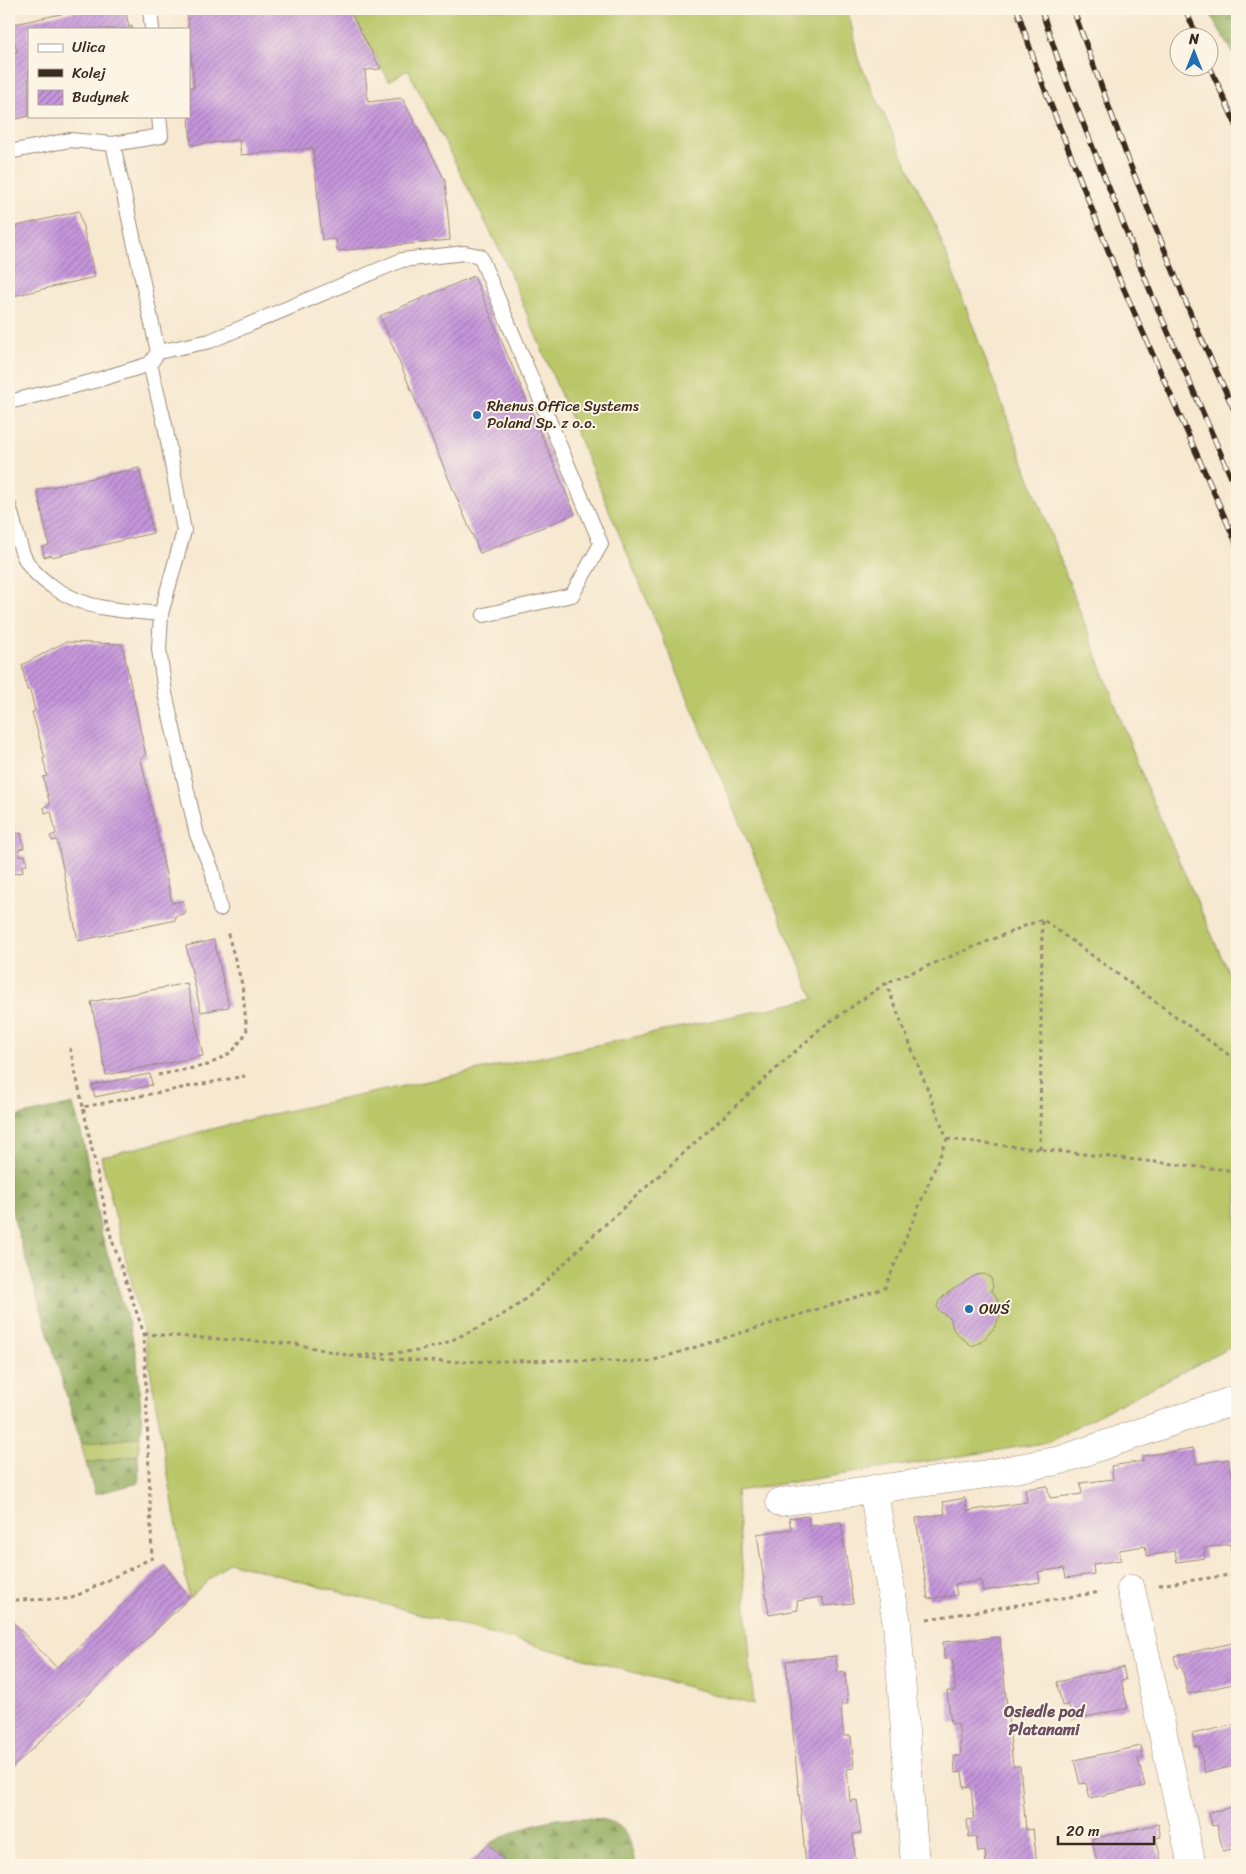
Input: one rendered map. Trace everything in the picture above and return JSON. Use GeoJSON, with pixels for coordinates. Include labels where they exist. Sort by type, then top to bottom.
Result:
{"type":"FeatureCollection","features":[{"type":"Feature","properties":{"kind":"street"},"geometry":{"type":"LineString","coordinates":[[780,1502],[987,1474],[1061,1460],[1237,1399]]}},
{"type":"Feature","properties":{"kind":"street"},"geometry":{"type":"LineString","coordinates":[[873,1489],[897,1624],[914,1865]]}},
{"type":"Feature","properties":{"kind":"street"},"geometry":{"type":"LineString","coordinates":[[1131,1589],[1192,1865]]}},
{"type":"Feature","properties":{"kind":"lane"},"geometry":{"type":"LineString","coordinates":[[150,9],[152,28]]}},
{"type":"Feature","properties":{"kind":"lane"},"geometry":{"type":"LineString","coordinates":[[9,152],[70,140],[113,144],[161,136],[159,118]]}},
{"type":"Feature","properties":{"kind":"lane"},"geometry":{"type":"LineString","coordinates":[[113,144],[154,358],[184,530],[161,614],[159,649],[165,693],[197,835],[212,870],[220,909]]}},
{"type":"Feature","properties":{"kind":"lane"},"geometry":{"type":"LineString","coordinates":[[9,402],[94,381],[154,358],[210,341],[402,260],[465,253],[480,256],[601,544],[572,595],[484,615]]}},
{"type":"Feature","properties":{"kind":"lane"},"geometry":{"type":"LineString","coordinates":[[9,506],[23,555],[33,570],[49,584],[66,595],[98,607],[161,614]]}},
{"type":"Feature","properties":{"kind":"path"},"geometry":{"type":"LineString","coordinates":[[158,1075],[208,1065],[232,1052],[247,1032],[242,984],[220,909]]}},
{"type":"Feature","properties":{"kind":"path"},"geometry":{"type":"LineString","coordinates":[[351,1356],[418,1351],[441,1345],[491,1322],[518,1305],[539,1288],[594,1234],[821,1028],[886,983],[1042,919]]}},
{"type":"Feature","properties":{"kind":"path"},"geometry":{"type":"LineString","coordinates":[[1042,919],[1237,1061]]}},
{"type":"Feature","properties":{"kind":"path"},"geometry":{"type":"LineString","coordinates":[[1040,1149],[1042,919]]}},
{"type":"Feature","properties":{"kind":"path"},"geometry":{"type":"LineString","coordinates":[[144,1334],[296,1344],[351,1356],[446,1362],[571,1360],[648,1362],[885,1288],[947,1138],[886,983]]}},
{"type":"Feature","properties":{"kind":"path"},"geometry":{"type":"LineString","coordinates":[[9,1604],[15,1600],[70,1600],[152,1558],[144,1334],[111,1237],[70,1048]]}},
{"type":"Feature","properties":{"kind":"path"},"geometry":{"type":"LineString","coordinates":[[83,1108],[245,1076]]}},
{"type":"Feature","properties":{"kind":"path"},"geometry":{"type":"LineString","coordinates":[[947,1138],[1237,1170]]}},
{"type":"Feature","properties":{"kind":"path"},"geometry":{"type":"LineString","coordinates":[[897,1624],[1237,1574]]}},
{"type":"Feature","properties":{"kind":"green space"},"geometry":{"type":"Polygon","coordinates":[[[350,9],[848,9],[858,59],[936,227],[1147,788],[1237,992],[1237,1344],[1073,1428],[1051,1442],[736,1491],[754,1705],[229,1562],[189,1598],[144,1334],[101,1157],[267,1115],[814,999],[503,257],[408,70],[389,81],[350,9]]]}},
{"type":"Feature","properties":{"kind":"green space"},"geometry":{"type":"Polygon","coordinates":[[[1207,9],[1237,9],[1237,60],[1208,11],[1207,9]]]}},
{"type":"Feature","properties":{"kind":"green space"},"geometry":{"type":"Polygon","coordinates":[[[73,1104],[83,1140],[101,1232],[130,1327],[137,1359],[142,1427],[140,1437],[81,1444],[9,1202],[9,1118],[73,1104]]]}},
{"type":"Feature","properties":{"kind":"green space"},"geometry":{"type":"Polygon","coordinates":[[[140,1437],[138,1455],[86,1463],[81,1444],[140,1437]]]}},
{"type":"Feature","properties":{"kind":"green space"},"geometry":{"type":"Polygon","coordinates":[[[138,1455],[139,1483],[95,1494],[86,1463],[138,1455]]]}},
{"type":"Feature","properties":{"kind":"green space"},"geometry":{"type":"Polygon","coordinates":[[[565,1818],[600,1819],[619,1826],[628,1839],[635,1865],[508,1865],[489,1844],[526,1827],[565,1818]]]}},
{"type":"Feature","properties":{"kind":"building"},"geometry":{"type":"Polygon","coordinates":[[[84,9],[125,9],[129,27],[132,26],[133,28],[28,28],[28,116],[9,121],[9,54],[17,52],[10,25],[84,9]]]}},
{"type":"Feature","properties":{"kind":"building"},"geometry":{"type":"Polygon","coordinates":[[[187,9],[348,9],[381,69],[365,70],[368,102],[402,98],[445,180],[450,240],[337,251],[336,239],[322,240],[313,148],[241,155],[239,140],[191,145],[190,87],[194,87],[187,9]]]}},
{"type":"Feature","properties":{"kind":"building"},"geometry":{"type":"Polygon","coordinates":[[[79,211],[95,277],[9,297],[9,228],[79,211]]]}},
{"type":"Feature","properties":{"kind":"building","name":"Rhenus Office Systems Poland Sp. z o.o."},"geometry":{"type":"Polygon","coordinates":[[[474,276],[575,514],[480,553],[380,316],[474,276]]]}},
{"type":"Feature","properties":{"kind":"building"},"geometry":{"type":"Polygon","coordinates":[[[139,468],[153,533],[52,557],[51,555],[44,557],[42,547],[49,545],[37,490],[139,468]]]}},
{"type":"Feature","properties":{"kind":"building"},"geometry":{"type":"Polygon","coordinates":[[[65,642],[122,644],[146,756],[141,759],[172,903],[183,901],[186,913],[175,916],[176,920],[78,941],[57,840],[52,841],[50,836],[56,834],[51,811],[45,813],[44,807],[50,805],[43,777],[47,776],[43,758],[45,758],[32,712],[35,711],[30,690],[27,690],[22,665],[65,642]]]}},
{"type":"Feature","properties":{"kind":"building"},"geometry":{"type":"Polygon","coordinates":[[[9,807],[15,834],[21,833],[24,848],[19,849],[20,856],[25,855],[27,865],[22,866],[23,872],[9,875],[9,807]]]}},
{"type":"Feature","properties":{"kind":"building"},"geometry":{"type":"Polygon","coordinates":[[[214,940],[229,1007],[201,1012],[186,946],[214,940]]]}},
{"type":"Feature","properties":{"kind":"building"},"geometry":{"type":"Polygon","coordinates":[[[187,983],[203,1056],[106,1075],[91,1002],[187,983]]]}},
{"type":"Feature","properties":{"kind":"building"},"geometry":{"type":"Polygon","coordinates":[[[150,1074],[152,1085],[95,1097],[92,1085],[150,1074]]]}},
{"type":"Feature","properties":{"kind":"building","name":"OWŚ"},"geometry":{"type":"Polygon","coordinates":[[[984,1274],[991,1278],[993,1286],[991,1291],[998,1301],[1000,1316],[994,1328],[987,1336],[981,1342],[972,1346],[959,1336],[953,1329],[950,1318],[939,1311],[937,1306],[946,1294],[976,1275],[984,1274]]]}},
{"type":"Feature","properties":{"kind":"building"},"geometry":{"type":"Polygon","coordinates":[[[1193,1448],[1196,1464],[1229,1459],[1230,1472],[1237,1471],[1237,1553],[1231,1554],[1230,1544],[1204,1548],[1205,1558],[1177,1562],[1175,1551],[1147,1556],[1145,1546],[1119,1550],[1121,1560],[1093,1564],[1094,1574],[1066,1578],[1064,1568],[1038,1572],[1040,1582],[983,1591],[981,1581],[955,1584],[957,1595],[928,1599],[916,1518],[945,1514],[943,1502],[965,1498],[967,1511],[1027,1502],[1025,1489],[1047,1486],[1050,1498],[1082,1494],[1080,1483],[1113,1479],[1111,1466],[1143,1461],[1142,1456],[1193,1448]]]}},
{"type":"Feature","properties":{"kind":"building"},"geometry":{"type":"Polygon","coordinates":[[[808,1516],[810,1526],[841,1522],[853,1603],[824,1606],[822,1597],[797,1601],[798,1610],[769,1615],[757,1534],[791,1529],[789,1518],[808,1516]]]}},
{"type":"Feature","properties":{"kind":"building"},"geometry":{"type":"Polygon","coordinates":[[[164,1564],[189,1598],[9,1771],[9,1618],[57,1668],[164,1564]]]}},
{"type":"Feature","properties":{"kind":"building"},"geometry":{"type":"Polygon","coordinates":[[[1000,1637],[1013,1766],[1020,1766],[1026,1830],[1033,1829],[1037,1865],[986,1865],[985,1851],[978,1852],[976,1836],[969,1837],[967,1820],[974,1819],[971,1787],[964,1788],[962,1772],[955,1773],[954,1756],[961,1756],[960,1739],[958,1723],[951,1724],[947,1691],[955,1691],[954,1674],[952,1659],[944,1659],[943,1642],[1000,1637]]]}},
{"type":"Feature","properties":{"kind":"building"},"geometry":{"type":"Polygon","coordinates":[[[1237,1642],[1237,1683],[1188,1694],[1182,1667],[1177,1668],[1174,1656],[1237,1642]]]}},
{"type":"Feature","properties":{"kind":"building"},"geometry":{"type":"Polygon","coordinates":[[[836,1656],[838,1673],[845,1672],[848,1704],[841,1704],[842,1720],[844,1736],[851,1736],[854,1768],[847,1769],[850,1801],[857,1800],[861,1833],[853,1834],[856,1865],[806,1865],[786,1661],[836,1656]]]}},
{"type":"Feature","properties":{"kind":"building"},"geometry":{"type":"Polygon","coordinates":[[[1123,1667],[1126,1680],[1121,1681],[1128,1708],[1072,1720],[1069,1704],[1062,1706],[1057,1682],[1123,1667]]]}},
{"type":"Feature","properties":{"kind":"building"},"geometry":{"type":"Polygon","coordinates":[[[1237,1724],[1237,1765],[1205,1773],[1199,1746],[1195,1747],[1192,1734],[1237,1724]]]}},
{"type":"Feature","properties":{"kind":"building"},"geometry":{"type":"Polygon","coordinates":[[[1141,1746],[1143,1758],[1138,1759],[1145,1786],[1090,1798],[1086,1783],[1080,1784],[1074,1760],[1141,1746]]]}},
{"type":"Feature","properties":{"kind":"building"},"geometry":{"type":"Polygon","coordinates":[[[1237,1806],[1237,1848],[1223,1851],[1217,1825],[1212,1826],[1209,1812],[1237,1806]]]}},
{"type":"Feature","properties":{"kind":"building"},"geometry":{"type":"Polygon","coordinates":[[[1158,1824],[1161,1837],[1156,1838],[1162,1865],[1105,1865],[1104,1861],[1097,1863],[1092,1839],[1158,1824]]]}},
{"type":"Feature","properties":{"kind":"building"},"geometry":{"type":"Polygon","coordinates":[[[489,1844],[508,1865],[467,1865],[489,1844]]]}},
{"type":"Feature","properties":{"kind":"railway"},"geometry":{"type":"LineString","coordinates":[[1017,9],[1038,72],[1119,278],[1237,545]]}},
{"type":"Feature","properties":{"kind":"railway"},"geometry":{"type":"LineString","coordinates":[[1041,9],[1061,68],[1151,293],[1237,491]]}},
{"type":"Feature","properties":{"kind":"railway"},"geometry":{"type":"LineString","coordinates":[[1073,9],[1129,162],[1196,327],[1237,416]]}},
{"type":"Feature","properties":{"kind":"railway"},"geometry":{"type":"LineString","coordinates":[[1185,9],[1194,28]]}},
{"type":"Feature","properties":{"kind":"railway"},"geometry":{"type":"LineString","coordinates":[[1215,78],[1237,127]]}},
{"type":"Feature","properties":{"kind":"place","name":"Rhenus Office Systems Poland Sp. z o.o."},"geometry":{"type":"Point","coordinates":[477,415]}},
{"type":"Feature","properties":{"kind":"place","name":"OWŚ"},"geometry":{"type":"Point","coordinates":[969,1309]}},
{"type":"Feature","properties":{"kind":"district","name":"Osiedle pod Platanami"},"geometry":{"type":"Point","coordinates":[1044,1720]}}]}
